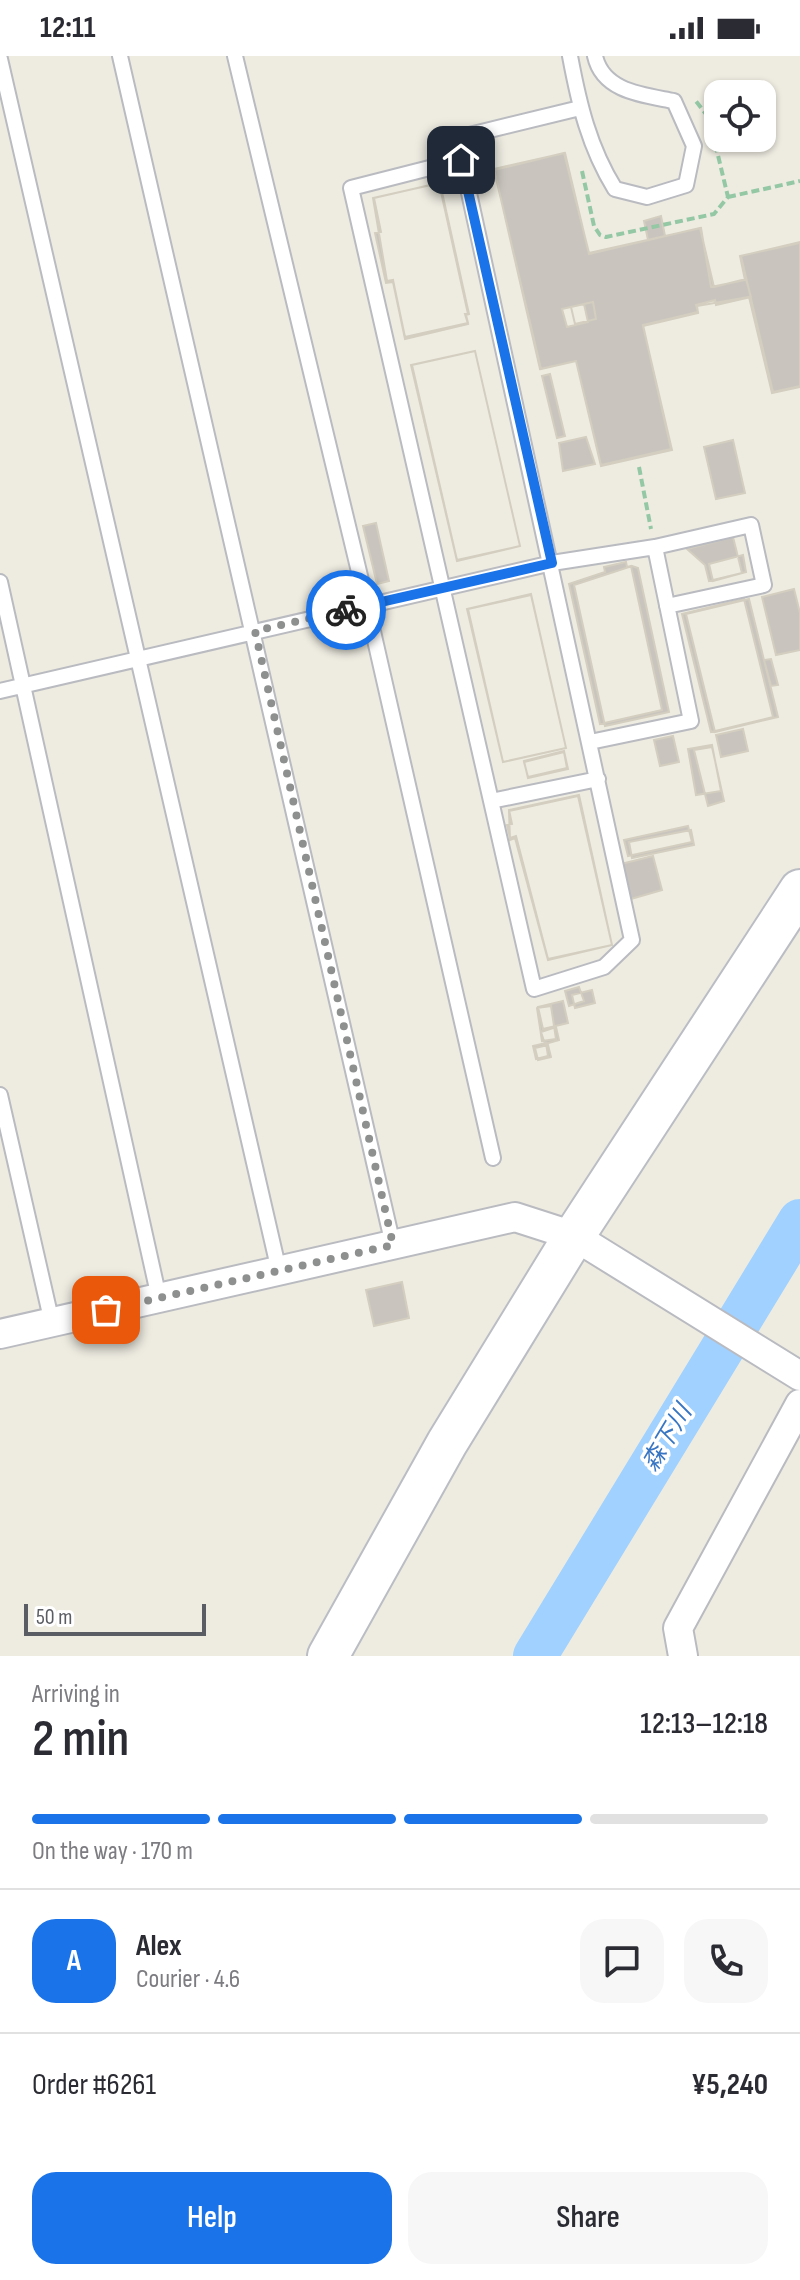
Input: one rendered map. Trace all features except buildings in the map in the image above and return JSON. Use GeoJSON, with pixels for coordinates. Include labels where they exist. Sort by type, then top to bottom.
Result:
{"type":"FeatureCollection","features":[{"type":"Feature","properties":{"kind":"street"},"geometry":{"type":"LineString","coordinates":[[328,1656],[447,1443],[574,1236],[800,890]]}},
{"type":"Feature","properties":{"kind":"street"},"geometry":{"type":"LineString","coordinates":[[0,1334],[515,1217],[574,1236],[795,1373]]}},
{"type":"Feature","properties":{"kind":"street"},"geometry":{"type":"LineString","coordinates":[[683,1656],[678,1628],[800,1404]]}},
{"type":"Feature","properties":{"kind":"lane"},"geometry":{"type":"LineString","coordinates":[[120,56],[255,631],[393,1245]]}},
{"type":"Feature","properties":{"kind":"lane"},"geometry":{"type":"LineString","coordinates":[[235,56],[367,605],[493,1158]]}},
{"type":"Feature","properties":{"kind":"lane"},"geometry":{"type":"LineString","coordinates":[[570,56],[580,108],[596,160],[615,189],[647,197],[686,185],[694,146],[674,101],[622,90],[598,68],[595,56]]}},
{"type":"Feature","properties":{"kind":"lane"},"geometry":{"type":"LineString","coordinates":[[0,59],[279,1271]]}},
{"type":"Feature","properties":{"kind":"lane"},"geometry":{"type":"LineString","coordinates":[[461,160],[351,188],[534,989],[604,967],[632,940],[457,138],[580,108]]}},
{"type":"Feature","properties":{"kind":"lane"},"geometry":{"type":"LineString","coordinates":[[0,691],[552,563],[655,547],[751,525],[764,585],[667,606]]}},
{"type":"Feature","properties":{"kind":"lane"},"geometry":{"type":"LineString","coordinates":[[590,742],[691,721],[655,547]]}},
{"type":"Feature","properties":{"kind":"lane"},"geometry":{"type":"LineString","coordinates":[[0,582],[159,1298]]}},
{"type":"Feature","properties":{"kind":"lane"},"geometry":{"type":"LineString","coordinates":[[491,801],[598,779]]}},
{"type":"Feature","properties":{"kind":"lane"},"geometry":{"type":"LineString","coordinates":[[0,1095],[52,1323]]}},
{"type":"Feature","properties":{"kind":"path"},"geometry":{"type":"LineString","coordinates":[[579,156],[594,226],[606,237],[714,214],[728,197],[800,181]]}},
{"type":"Feature","properties":{"kind":"path"},"geometry":{"type":"LineString","coordinates":[[639,467],[655,547]]}},
{"type":"Feature","properties":{"kind":"waterway","name":"森下川"},"geometry":{"type":"LineString","coordinates":[[535,1656],[800,1221]]}},
{"type":"Feature","properties":{"kind":"way so far"},"geometry":{"type":"LineString","coordinates":[[106,1310],[393,1245],[255,631],[346,610]]}},
{"type":"Feature","properties":{"kind":"route"},"geometry":{"type":"LineString","coordinates":[[346,610],[552,563],[461,160]]}}]}
